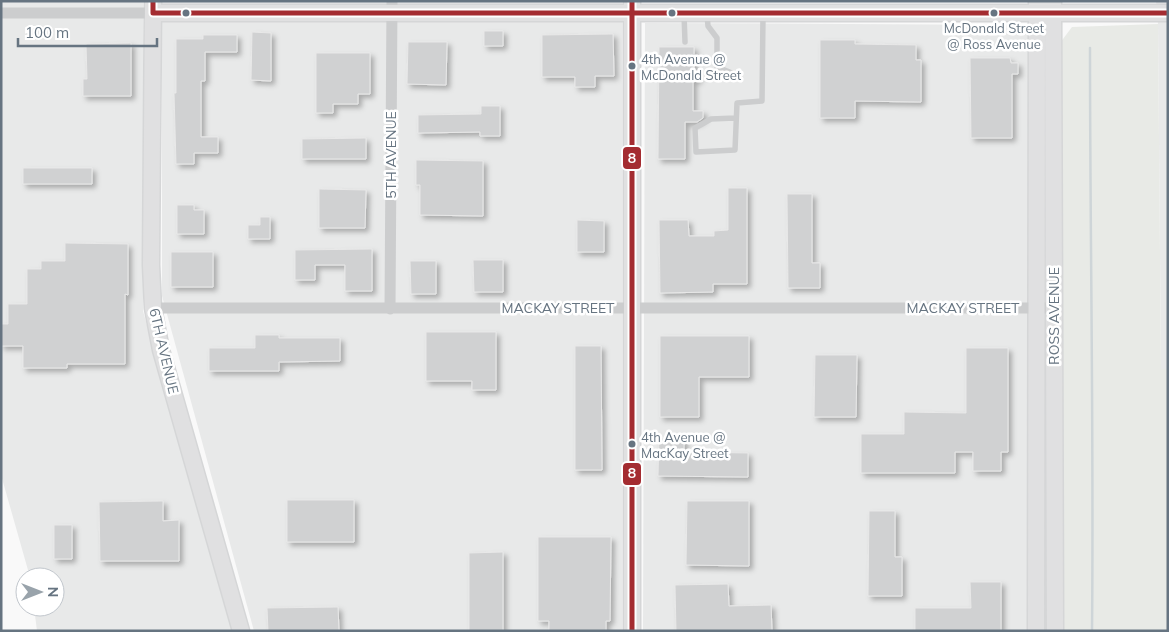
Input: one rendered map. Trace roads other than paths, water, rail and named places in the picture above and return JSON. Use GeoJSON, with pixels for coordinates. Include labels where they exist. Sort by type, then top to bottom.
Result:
{"type":"FeatureCollection","features":[{"type":"Feature","properties":{"kind":"street"},"geometry":{"type":"LineString","coordinates":[[1,13],[154,7],[632,7],[684,14],[763,15],[873,8],[1045,8],[1168,14]]}},
{"type":"Feature","properties":{"kind":"street","name":"6TH AVENUE"},"geometry":{"type":"LineString","coordinates":[[154,7],[150,265],[153,308],[160,350],[240,631]]}},
{"type":"Feature","properties":{"kind":"street"},"geometry":{"type":"LineString","coordinates":[[632,7],[632,631]]}},
{"type":"Feature","properties":{"kind":"street","name":"5TH AVENUE"},"geometry":{"type":"LineString","coordinates":[[390,309],[392,8]]}},
{"type":"Feature","properties":{"kind":"street","name":"ROSS AVENUE"},"geometry":{"type":"LineString","coordinates":[[1045,8],[1046,308],[1054,631]]}},
{"type":"Feature","properties":{"kind":"street","name":"MACKAY STREET"},"geometry":{"type":"LineString","coordinates":[[153,308],[1046,308]]}},
{"type":"Feature","properties":{"kind":"street","name":"ROSS AVENUE"},"geometry":{"type":"LineString","coordinates":[[1036,631],[1046,308]]}},
{"type":"Feature","properties":{"kind":"lane"},"geometry":{"type":"LineString","coordinates":[[684,14],[685,42]]}},
{"type":"Feature","properties":{"kind":"lane"},"geometry":{"type":"LineString","coordinates":[[707,14],[708,26],[717,38],[717,67],[732,73]]}},
{"type":"Feature","properties":{"kind":"lane"},"geometry":{"type":"LineString","coordinates":[[735,118],[711,119],[695,128],[696,152],[735,150],[737,103],[762,101],[763,15]]}},
{"type":"Feature","properties":{"kind":"waterway"},"geometry":{"type":"LineString","coordinates":[[1090,48],[1093,485],[1092,631]]}},
{"type":"Feature","properties":{"kind":"place","name":"McDonald Street @ Ross Avenue"},"geometry":{"type":"Point","coordinates":[994,13]}},
{"type":"Feature","properties":{"kind":"place","name":"4th Avenue @ McDonald Street"},"geometry":{"type":"Point","coordinates":[632,66]}},
{"type":"Feature","properties":{"kind":"place","name":"4th Avenue @ MacKay Street"},"geometry":{"type":"Point","coordinates":[632,444]}}]}
